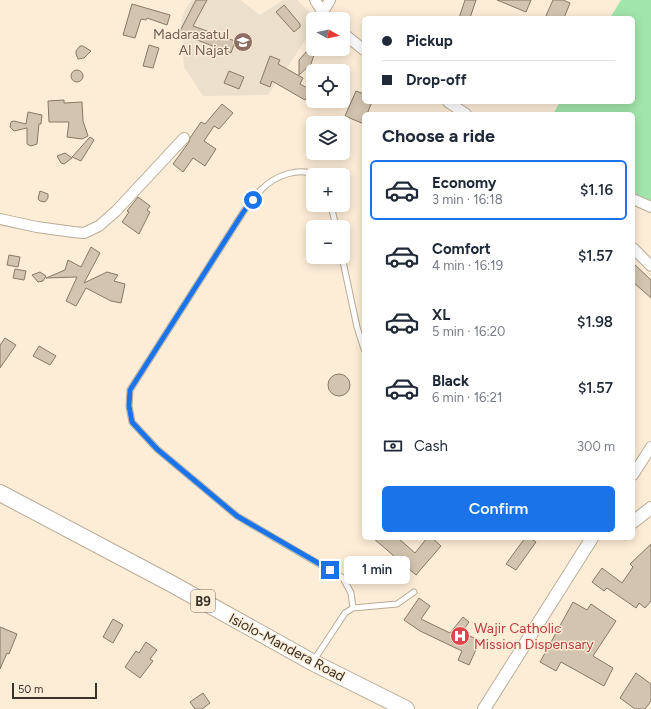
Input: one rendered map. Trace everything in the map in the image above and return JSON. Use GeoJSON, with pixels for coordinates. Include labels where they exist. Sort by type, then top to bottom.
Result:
{"type":"FeatureCollection","features":[{"type":"Feature","properties":{"kind":"highway","name":"Isiolo-Mandera Road"},"geometry":{"type":"LineString","coordinates":[[0,493],[172,584],[312,662],[406,709]]}},
{"type":"Feature","properties":{"kind":"street"},"geometry":{"type":"LineString","coordinates":[[315,0],[322,12]]}},
{"type":"Feature","properties":{"kind":"street"},"geometry":{"type":"LineString","coordinates":[[326,12],[330,0]]}},
{"type":"Feature","properties":{"kind":"street"},"geometry":{"type":"LineString","coordinates":[[350,39],[362,48]]}},
{"type":"Feature","properties":{"kind":"street"},"geometry":{"type":"LineString","coordinates":[[451,104],[463,112]]}},
{"type":"Feature","properties":{"kind":"street"},"geometry":{"type":"LineString","coordinates":[[0,219],[84,233],[99,226],[116,211],[184,138]]}},
{"type":"Feature","properties":{"kind":"street"},"geometry":{"type":"LineString","coordinates":[[635,199],[651,207]]}},
{"type":"Feature","properties":{"kind":"street"},"geometry":{"type":"LineString","coordinates":[[635,250],[651,266]]}},
{"type":"Feature","properties":{"kind":"street"},"geometry":{"type":"LineString","coordinates":[[635,472],[651,447]]}},
{"type":"Feature","properties":{"kind":"street"},"geometry":{"type":"LineString","coordinates":[[635,520],[651,508]]}},
{"type":"Feature","properties":{"kind":"street"},"geometry":{"type":"LineString","coordinates":[[484,709],[591,540]]}},
{"type":"Feature","properties":{"kind":"lane"},"geometry":{"type":"LineString","coordinates":[[306,172],[303,171],[282,175],[262,188],[244,211],[130,390],[129,406],[132,422],[157,449],[237,516],[343,578],[351,593],[353,608]]}},
{"type":"Feature","properties":{"kind":"lane"},"geometry":{"type":"LineString","coordinates":[[344,264],[357,327],[362,343]]}},
{"type":"Feature","properties":{"kind":"lane"},"geometry":{"type":"LineString","coordinates":[[312,662],[345,613],[353,608],[398,604],[414,592]]}},
{"type":"Feature","properties":{"kind":"shaded area","name":"Madarasatul Al Najat"},"geometry":{"type":"Polygon","coordinates":[[[192,0],[240,0],[260,15],[283,0],[297,0],[309,12],[306,12],[306,39],[268,95],[203,96],[184,67],[181,22],[185,10],[192,0]]]}},
{"type":"Feature","properties":{"kind":"green space"},"geometry":{"type":"Polygon","coordinates":[[[621,0],[651,0],[651,207],[635,196],[635,112],[554,112],[559,104],[635,104],[635,16],[611,16],[621,0]]]}},
{"type":"Feature","properties":{"kind":"building"},"geometry":{"type":"Polygon","coordinates":[[[196,0],[207,0],[193,26],[235,41],[231,53],[179,33],[196,0]]]}},
{"type":"Feature","properties":{"kind":"building"},"geometry":{"type":"Polygon","coordinates":[[[465,0],[476,0],[471,16],[460,16],[465,0]]]}},
{"type":"Feature","properties":{"kind":"building"},"geometry":{"type":"Polygon","coordinates":[[[497,0],[531,0],[526,12],[497,0]]]}},
{"type":"Feature","properties":{"kind":"building"},"geometry":{"type":"Polygon","coordinates":[[[553,0],[563,0],[570,3],[565,16],[546,16],[553,0]]]}},
{"type":"Feature","properties":{"kind":"building"},"geometry":{"type":"Polygon","coordinates":[[[132,4],[170,15],[167,25],[147,18],[146,20],[141,19],[135,38],[123,35],[132,4]]]}},
{"type":"Feature","properties":{"kind":"building"},"geometry":{"type":"Polygon","coordinates":[[[284,5],[300,24],[300,27],[294,32],[276,12],[284,5]]]}},
{"type":"Feature","properties":{"kind":"building"},"geometry":{"type":"Polygon","coordinates":[[[149,45],[159,48],[153,68],[143,66],[149,45]]]}},
{"type":"Feature","properties":{"kind":"building"},"geometry":{"type":"Polygon","coordinates":[[[80,46],[83,46],[91,51],[84,58],[78,59],[76,51],[80,46]]]}},
{"type":"Feature","properties":{"kind":"building"},"geometry":{"type":"Polygon","coordinates":[[[306,52],[306,56],[314,56],[311,64],[306,64],[306,69],[299,75],[299,60],[306,52]]]}},
{"type":"Feature","properties":{"kind":"building"},"geometry":{"type":"Polygon","coordinates":[[[270,56],[280,60],[278,64],[303,78],[300,84],[306,87],[306,98],[305,100],[272,81],[270,87],[260,83],[270,56]]]}},
{"type":"Feature","properties":{"kind":"building"},"geometry":{"type":"Polygon","coordinates":[[[75,70],[79,70],[83,76],[79,82],[75,82],[71,78],[71,74],[75,70]]]}},
{"type":"Feature","properties":{"kind":"building"},"geometry":{"type":"Polygon","coordinates":[[[229,71],[244,77],[239,89],[224,83],[229,71]]]}},
{"type":"Feature","properties":{"kind":"building"},"geometry":{"type":"Polygon","coordinates":[[[356,91],[362,93],[362,104],[371,104],[368,112],[362,112],[362,123],[350,118],[350,116],[345,116],[349,108],[350,108],[356,91]]]}},
{"type":"Feature","properties":{"kind":"building"},"geometry":{"type":"Polygon","coordinates":[[[64,100],[64,103],[82,102],[83,121],[88,136],[82,139],[67,137],[69,122],[49,122],[48,101],[64,100]]]}},
{"type":"Feature","properties":{"kind":"building"},"geometry":{"type":"Polygon","coordinates":[[[222,104],[233,113],[219,129],[214,126],[204,141],[216,149],[205,166],[193,158],[183,172],[173,164],[201,122],[205,124],[222,104]]]}},
{"type":"Feature","properties":{"kind":"building"},"geometry":{"type":"Polygon","coordinates":[[[28,112],[42,115],[41,124],[39,124],[37,144],[31,146],[27,144],[27,128],[14,131],[10,127],[11,122],[14,121],[26,124],[28,112]]]}},
{"type":"Feature","properties":{"kind":"building"},"geometry":{"type":"Polygon","coordinates":[[[90,137],[94,140],[81,161],[72,157],[90,137]]]}},
{"type":"Feature","properties":{"kind":"building"},"geometry":{"type":"Polygon","coordinates":[[[65,153],[72,158],[64,164],[61,163],[57,156],[65,153]]]}},
{"type":"Feature","properties":{"kind":"building"},"geometry":{"type":"Polygon","coordinates":[[[40,191],[48,194],[48,198],[45,202],[38,199],[40,191]]]}},
{"type":"Feature","properties":{"kind":"building"},"geometry":{"type":"Polygon","coordinates":[[[138,197],[150,206],[147,210],[150,212],[139,234],[122,222],[129,212],[127,211],[138,197]]]}},
{"type":"Feature","properties":{"kind":"building"},"geometry":{"type":"Polygon","coordinates":[[[91,247],[100,253],[84,283],[107,272],[118,275],[114,281],[125,284],[121,303],[111,301],[86,288],[76,306],[66,301],[77,277],[46,278],[65,270],[68,260],[81,267],[91,247]]]}},
{"type":"Feature","properties":{"kind":"building"},"geometry":{"type":"Polygon","coordinates":[[[9,255],[20,257],[18,267],[7,265],[9,255]]]}},
{"type":"Feature","properties":{"kind":"building"},"geometry":{"type":"Polygon","coordinates":[[[635,265],[651,280],[651,298],[635,284],[635,265]]]}},
{"type":"Feature","properties":{"kind":"building"},"geometry":{"type":"Polygon","coordinates":[[[15,269],[26,271],[24,280],[13,278],[15,269]]]}},
{"type":"Feature","properties":{"kind":"building"},"geometry":{"type":"Polygon","coordinates":[[[40,272],[46,276],[43,281],[38,282],[32,275],[40,272]]]}},
{"type":"Feature","properties":{"kind":"building"},"geometry":{"type":"Polygon","coordinates":[[[5,338],[16,345],[0,368],[0,345],[5,338]]]}},
{"type":"Feature","properties":{"kind":"building"},"geometry":{"type":"Polygon","coordinates":[[[39,346],[56,356],[50,365],[33,356],[39,346]]]}},
{"type":"Feature","properties":{"kind":"building"},"geometry":{"type":"Polygon","coordinates":[[[339,374],[343,375],[349,381],[349,389],[343,395],[339,396],[335,395],[329,389],[328,385],[329,381],[335,375],[339,374]]]}},
{"type":"Feature","properties":{"kind":"building"},"geometry":{"type":"Polygon","coordinates":[[[375,540],[400,540],[415,553],[425,540],[434,540],[441,546],[416,575],[375,540]]]}},
{"type":"Feature","properties":{"kind":"building"},"geometry":{"type":"Polygon","coordinates":[[[524,540],[533,540],[536,542],[516,570],[506,564],[524,540]]]}},
{"type":"Feature","properties":{"kind":"building"},"geometry":{"type":"Polygon","coordinates":[[[651,544],[651,601],[645,608],[639,603],[636,608],[607,588],[604,591],[592,582],[602,568],[622,583],[633,567],[630,564],[651,544]]]}},
{"type":"Feature","properties":{"kind":"building"},"geometry":{"type":"Polygon","coordinates":[[[419,598],[430,606],[421,619],[450,633],[463,617],[469,622],[462,632],[480,641],[469,665],[458,660],[462,651],[420,631],[404,620],[419,598]]]}},
{"type":"Feature","properties":{"kind":"building"},"geometry":{"type":"Polygon","coordinates":[[[573,602],[587,610],[591,604],[616,621],[593,656],[613,668],[604,686],[561,662],[556,671],[540,662],[573,602]]]}},
{"type":"Feature","properties":{"kind":"building"},"geometry":{"type":"Polygon","coordinates":[[[113,619],[123,625],[113,643],[103,637],[113,619]]]}},
{"type":"Feature","properties":{"kind":"building"},"geometry":{"type":"Polygon","coordinates":[[[0,627],[17,634],[9,654],[7,653],[0,669],[0,627]]]}},
{"type":"Feature","properties":{"kind":"building"},"geometry":{"type":"Polygon","coordinates":[[[146,642],[157,650],[150,659],[153,661],[140,678],[125,667],[136,651],[139,653],[146,642]]]}},
{"type":"Feature","properties":{"kind":"building"},"geometry":{"type":"Polygon","coordinates":[[[636,673],[651,684],[651,701],[645,709],[635,709],[620,698],[636,673]]]}},
{"type":"Feature","properties":{"kind":"building"},"geometry":{"type":"Polygon","coordinates":[[[203,693],[210,703],[202,709],[195,709],[190,702],[203,693]]]}},
{"type":"Feature","properties":{"kind":"place","name":"Madarasatul Al Najat"},"geometry":{"type":"Point","coordinates":[243,42]}},
{"type":"Feature","properties":{"kind":"place","name":"Wajir Catholic Mission Dispensary"},"geometry":{"type":"Point","coordinates":[460,636]}},
{"type":"Feature","properties":{"kind":"route"},"geometry":{"type":"LineString","coordinates":[[253,200],[244,211],[130,390],[129,406],[132,422],[157,449],[237,516],[330,570]]}}]}
